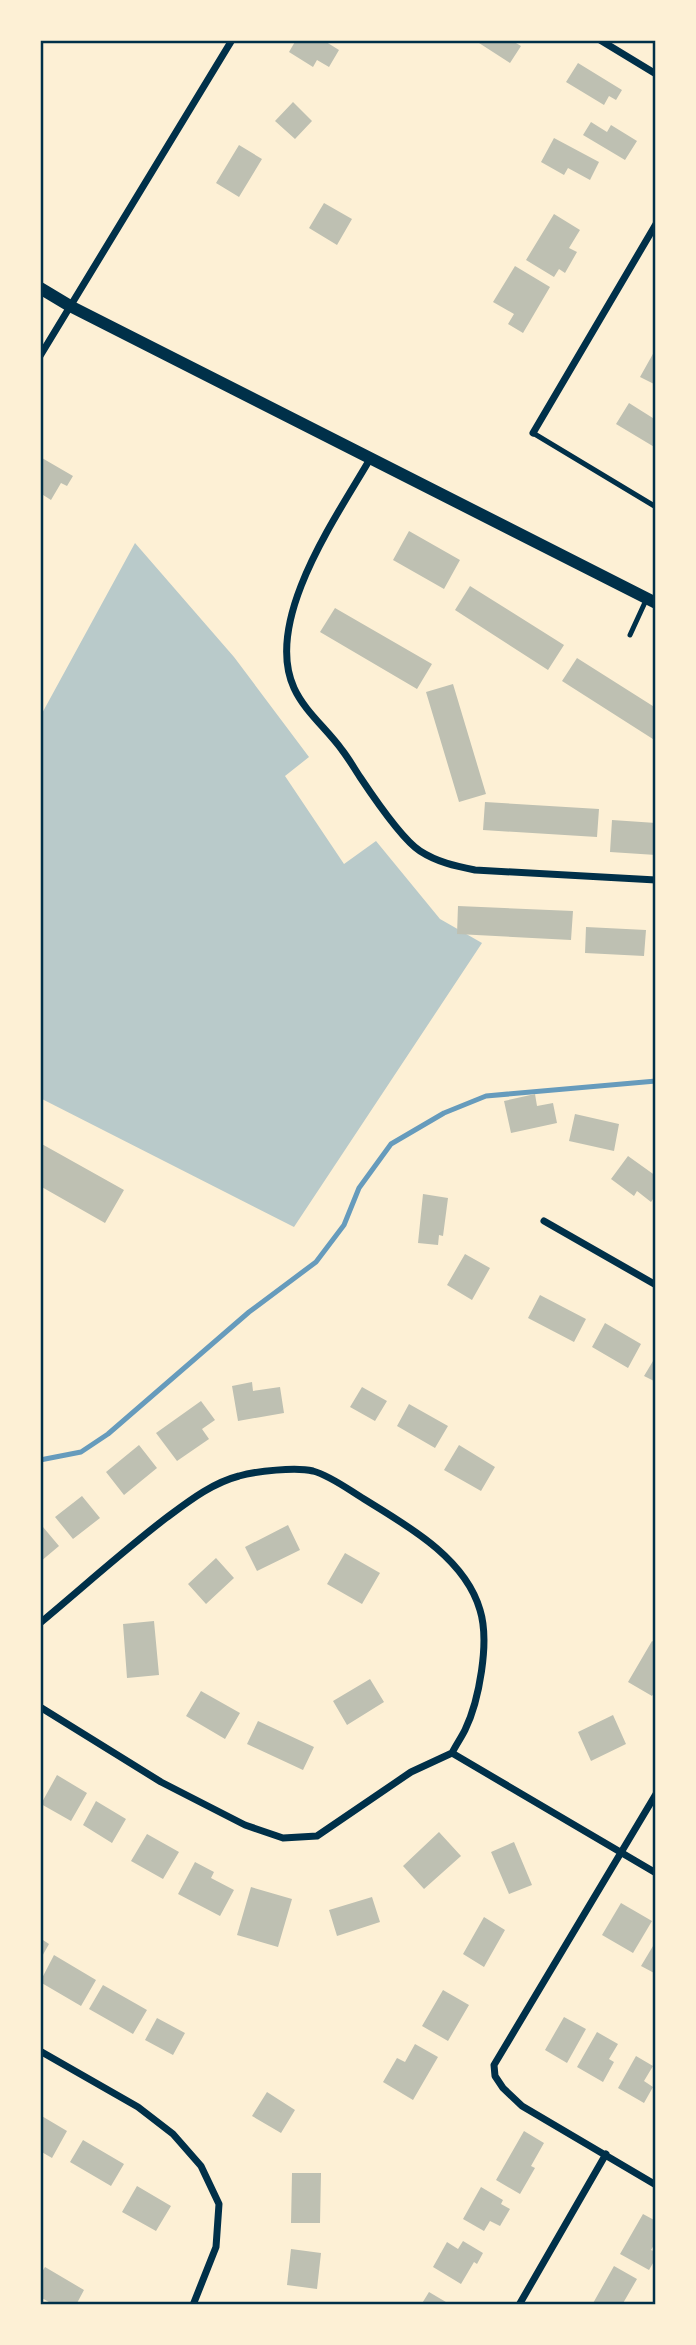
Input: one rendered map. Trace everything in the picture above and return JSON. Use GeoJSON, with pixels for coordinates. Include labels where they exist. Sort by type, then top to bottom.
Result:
{"type":"FeatureCollection","features":[{"type":"Feature","properties":{"kind":"street"},"geometry":{"type":"LineString","coordinates":[[40,356],[232,40]]}},
{"type":"Feature","properties":{"kind":"street"},"geometry":{"type":"LineString","coordinates":[[600,40],[656,74]]}},
{"type":"Feature","properties":{"kind":"street"},"geometry":{"type":"LineString","coordinates":[[533,433],[656,224]]}},
{"type":"Feature","properties":{"kind":"street"},"geometry":{"type":"LineString","coordinates":[[40,288],[70,306],[651,600]]}},
{"type":"Feature","properties":{"kind":"street"},"geometry":{"type":"LineString","coordinates":[[370,459],[297,593],[287,629],[286,659],[293,687],[314,718],[342,750],[390,818],[418,850],[445,864],[475,870],[656,880]]}},
{"type":"Feature","properties":{"kind":"street"},"geometry":{"type":"LineString","coordinates":[[544,1221],[656,1285]]}},
{"type":"Feature","properties":{"kind":"street"},"geometry":{"type":"LineString","coordinates":[[40,1623],[146,1534],[201,1492],[238,1476],[268,1471],[313,1471],[343,1486],[412,1529],[445,1557],[468,1582],[481,1612],[484,1651],[466,1729],[452,1753],[411,1772],[349,1817],[317,1836],[283,1838],[245,1825],[161,1782],[40,1707]]}},
{"type":"Feature","properties":{"kind":"street"},"geometry":{"type":"LineString","coordinates":[[452,1753],[656,1873]]}},
{"type":"Feature","properties":{"kind":"street"},"geometry":{"type":"LineString","coordinates":[[656,1794],[494,2065],[495,2076],[503,2088],[522,2106],[656,2185]]}},
{"type":"Feature","properties":{"kind":"street"},"geometry":{"type":"LineString","coordinates":[[40,2051],[138,2107],[173,2134],[201,2166],[219,2204],[216,2247],[193,2305]]}},
{"type":"Feature","properties":{"kind":"street"},"geometry":{"type":"LineString","coordinates":[[519,2305],[606,2154]]}},
{"type":"Feature","properties":{"kind":"lane"},"geometry":{"type":"LineString","coordinates":[[533,433],[656,507]]}},
{"type":"Feature","properties":{"kind":"lane"},"geometry":{"type":"LineString","coordinates":[[630,635],[651,600]]}},
{"type":"Feature","properties":{"kind":"shaded area"},"geometry":{"type":"Polygon","coordinates":[[[135,543],[234,657],[309,757],[285,776],[344,864],[376,841],[440,919],[482,943],[294,1227],[40,1098],[40,717],[135,543]]]}},
{"type":"Feature","properties":{"kind":"building"},"geometry":{"type":"Polygon","coordinates":[[[296,40],[323,40],[339,50],[329,67],[317,60],[313,67],[289,52],[296,40]]]}},
{"type":"Feature","properties":{"kind":"building"},"geometry":{"type":"Polygon","coordinates":[[[480,40],[511,40],[521,46],[510,63],[479,43],[480,40]]]}},
{"type":"Feature","properties":{"kind":"building"},"geometry":{"type":"Polygon","coordinates":[[[578,63],[622,90],[616,100],[609,96],[604,105],[566,82],[578,63]]]}},
{"type":"Feature","properties":{"kind":"building"},"geometry":{"type":"Polygon","coordinates":[[[293,102],[312,121],[295,139],[275,121],[293,102]]]}},
{"type":"Feature","properties":{"kind":"building"},"geometry":{"type":"Polygon","coordinates":[[[591,122],[607,132],[611,125],[637,141],[625,160],[583,135],[591,122]]]}},
{"type":"Feature","properties":{"kind":"building"},"geometry":{"type":"Polygon","coordinates":[[[554,138],[599,162],[590,180],[568,168],[564,175],[541,162],[554,138]]]}},
{"type":"Feature","properties":{"kind":"building"},"geometry":{"type":"Polygon","coordinates":[[[239,145],[262,159],[239,197],[216,183],[239,145]]]}},
{"type":"Feature","properties":{"kind":"building"},"geometry":{"type":"Polygon","coordinates":[[[324,203],[352,219],[337,245],[309,228],[324,203]]]}},
{"type":"Feature","properties":{"kind":"building"},"geometry":{"type":"Polygon","coordinates":[[[554,214],[580,230],[569,248],[577,252],[565,273],[559,269],[554,277],[526,260],[554,214]]]}},
{"type":"Feature","properties":{"kind":"building"},"geometry":{"type":"Polygon","coordinates":[[[515,266],[550,287],[523,333],[508,324],[514,314],[493,302],[515,266]]]}},
{"type":"Feature","properties":{"kind":"building"},"geometry":{"type":"Polygon","coordinates":[[[654,352],[656,353],[656,385],[640,377],[654,352]]]}},
{"type":"Feature","properties":{"kind":"building"},"geometry":{"type":"Polygon","coordinates":[[[629,403],[656,420],[656,448],[616,424],[629,403]]]}},
{"type":"Feature","properties":{"kind":"building"},"geometry":{"type":"Polygon","coordinates":[[[42,458],[73,476],[67,486],[61,483],[51,500],[40,493],[42,458]]]}},
{"type":"Feature","properties":{"kind":"building"},"geometry":{"type":"Polygon","coordinates":[[[409,531],[460,560],[444,589],[393,560],[409,531]]]}},
{"type":"Feature","properties":{"kind":"building"},"geometry":{"type":"Polygon","coordinates":[[[470,586],[564,645],[548,670],[455,610],[470,586]]]}},
{"type":"Feature","properties":{"kind":"building"},"geometry":{"type":"Polygon","coordinates":[[[335,608],[432,664],[417,689],[320,632],[335,608]]]}},
{"type":"Feature","properties":{"kind":"building"},"geometry":{"type":"Polygon","coordinates":[[[577,658],[656,708],[656,741],[562,681],[577,658]]]}},
{"type":"Feature","properties":{"kind":"building"},"geometry":{"type":"Polygon","coordinates":[[[453,684],[486,794],[459,802],[426,692],[453,684]]]}},
{"type":"Feature","properties":{"kind":"building"},"geometry":{"type":"Polygon","coordinates":[[[485,802],[599,809],[597,837],[483,830],[485,802]]]}},
{"type":"Feature","properties":{"kind":"building"},"geometry":{"type":"Polygon","coordinates":[[[612,820],[656,823],[656,855],[610,852],[612,820]]]}},
{"type":"Feature","properties":{"kind":"building"},"geometry":{"type":"Polygon","coordinates":[[[458,906],[573,911],[571,940],[457,934],[458,906]]]}},
{"type":"Feature","properties":{"kind":"building"},"geometry":{"type":"Polygon","coordinates":[[[586,927],[646,930],[644,956],[585,953],[586,927]]]}},
{"type":"Feature","properties":{"kind":"building"},"geometry":{"type":"Polygon","coordinates":[[[535,1094],[537,1106],[553,1103],[557,1123],[511,1133],[504,1101],[535,1094]]]}},
{"type":"Feature","properties":{"kind":"building"},"geometry":{"type":"Polygon","coordinates":[[[575,1114],[619,1124],[614,1151],[569,1141],[575,1114]]]}},
{"type":"Feature","properties":{"kind":"building"},"geometry":{"type":"Polygon","coordinates":[[[40,1143],[124,1190],[105,1223],[40,1186],[40,1143]]]}},
{"type":"Feature","properties":{"kind":"building"},"geometry":{"type":"Polygon","coordinates":[[[628,1156],[656,1176],[656,1195],[651,1202],[637,1191],[634,1196],[611,1179],[628,1156]]]}},
{"type":"Feature","properties":{"kind":"building"},"geometry":{"type":"Polygon","coordinates":[[[423,1194],[448,1198],[443,1236],[439,1235],[438,1245],[418,1243],[423,1194]]]}},
{"type":"Feature","properties":{"kind":"building"},"geometry":{"type":"Polygon","coordinates":[[[465,1254],[490,1268],[472,1300],[447,1285],[465,1254]]]}},
{"type":"Feature","properties":{"kind":"building"},"geometry":{"type":"Polygon","coordinates":[[[540,1295],[586,1319],[574,1342],[528,1318],[540,1295]]]}},
{"type":"Feature","properties":{"kind":"building"},"geometry":{"type":"Polygon","coordinates":[[[605,1323],[641,1344],[628,1368],[592,1347],[605,1323]]]}},
{"type":"Feature","properties":{"kind":"building"},"geometry":{"type":"Polygon","coordinates":[[[656,1356],[656,1382],[644,1376],[656,1356]]]}},
{"type":"Feature","properties":{"kind":"building"},"geometry":{"type":"Polygon","coordinates":[[[252,1382],[253,1391],[280,1387],[284,1413],[238,1421],[232,1386],[252,1382]]]}},
{"type":"Feature","properties":{"kind":"building"},"geometry":{"type":"Polygon","coordinates":[[[362,1387],[387,1401],[375,1421],[350,1407],[362,1387]]]}},
{"type":"Feature","properties":{"kind":"building"},"geometry":{"type":"Polygon","coordinates":[[[201,1401],[215,1420],[202,1429],[209,1439],[177,1461],[156,1433],[201,1401]]]}},
{"type":"Feature","properties":{"kind":"building"},"geometry":{"type":"Polygon","coordinates":[[[409,1404],[448,1426],[435,1448],[397,1426],[409,1404]]]}},
{"type":"Feature","properties":{"kind":"building"},"geometry":{"type":"Polygon","coordinates":[[[139,1445],[157,1468],[124,1495],[106,1472],[139,1445]]]}},
{"type":"Feature","properties":{"kind":"building"},"geometry":{"type":"Polygon","coordinates":[[[459,1445],[495,1467],[481,1491],[444,1470],[459,1445]]]}},
{"type":"Feature","properties":{"kind":"building"},"geometry":{"type":"Polygon","coordinates":[[[82,1496],[100,1518],[73,1539],[55,1517],[82,1496]]]}},
{"type":"Feature","properties":{"kind":"building"},"geometry":{"type":"Polygon","coordinates":[[[288,1525],[300,1550],[257,1571],[245,1547],[288,1525]]]}},
{"type":"Feature","properties":{"kind":"building"},"geometry":{"type":"Polygon","coordinates":[[[43,1527],[59,1546],[40,1562],[40,1529],[43,1527]]]}},
{"type":"Feature","properties":{"kind":"building"},"geometry":{"type":"Polygon","coordinates":[[[345,1553],[380,1573],[362,1604],[327,1584],[345,1553]]]}},
{"type":"Feature","properties":{"kind":"building"},"geometry":{"type":"Polygon","coordinates":[[[216,1558],[234,1578],[206,1604],[188,1584],[216,1558]]]}},
{"type":"Feature","properties":{"kind":"building"},"geometry":{"type":"Polygon","coordinates":[[[154,1621],[159,1675],[127,1678],[123,1624],[154,1621]]]}},
{"type":"Feature","properties":{"kind":"building"},"geometry":{"type":"Polygon","coordinates":[[[652,1641],[656,1643],[656,1690],[652,1696],[628,1682],[652,1641]]]}},
{"type":"Feature","properties":{"kind":"building"},"geometry":{"type":"Polygon","coordinates":[[[370,1679],[384,1702],[347,1725],[333,1701],[370,1679]]]}},
{"type":"Feature","properties":{"kind":"building"},"geometry":{"type":"Polygon","coordinates":[[[201,1691],[240,1713],[225,1739],[186,1716],[201,1691]]]}},
{"type":"Feature","properties":{"kind":"building"},"geometry":{"type":"Polygon","coordinates":[[[613,1715],[626,1744],[591,1761],[578,1732],[613,1715]]]}},
{"type":"Feature","properties":{"kind":"building"},"geometry":{"type":"Polygon","coordinates":[[[258,1721],[314,1747],[303,1770],[247,1744],[258,1721]]]}},
{"type":"Feature","properties":{"kind":"building"},"geometry":{"type":"Polygon","coordinates":[[[57,1775],[87,1793],[71,1821],[41,1804],[57,1775]]]}},
{"type":"Feature","properties":{"kind":"building"},"geometry":{"type":"Polygon","coordinates":[[[96,1801],[126,1819],[112,1843],[83,1825],[96,1801]]]}},
{"type":"Feature","properties":{"kind":"building"},"geometry":{"type":"Polygon","coordinates":[[[439,1832],[461,1856],[424,1889],[403,1866],[439,1832]]]}},
{"type":"Feature","properties":{"kind":"building"},"geometry":{"type":"Polygon","coordinates":[[[147,1834],[179,1852],[163,1879],[131,1861],[147,1834]]]}},
{"type":"Feature","properties":{"kind":"building"},"geometry":{"type":"Polygon","coordinates":[[[514,1842],[532,1885],[509,1894],[491,1852],[514,1842]]]}},
{"type":"Feature","properties":{"kind":"building"},"geometry":{"type":"Polygon","coordinates":[[[195,1862],[214,1872],[211,1878],[234,1890],[220,1916],[178,1894],[195,1862]]]}},
{"type":"Feature","properties":{"kind":"building"},"geometry":{"type":"Polygon","coordinates":[[[251,1887],[292,1899],[278,1947],[237,1935],[251,1887]]]}},
{"type":"Feature","properties":{"kind":"building"},"geometry":{"type":"Polygon","coordinates":[[[372,1897],[380,1922],[337,1936],[329,1910],[372,1897]]]}},
{"type":"Feature","properties":{"kind":"building"},"geometry":{"type":"Polygon","coordinates":[[[621,1903],[652,1921],[633,1953],[602,1935],[621,1903]]]}},
{"type":"Feature","properties":{"kind":"building"},"geometry":{"type":"Polygon","coordinates":[[[484,1917],[505,1930],[484,1967],[463,1954],[484,1917]]]}},
{"type":"Feature","properties":{"kind":"building"},"geometry":{"type":"Polygon","coordinates":[[[40,1938],[49,1944],[40,1960],[40,1938]]]}},
{"type":"Feature","properties":{"kind":"building"},"geometry":{"type":"Polygon","coordinates":[[[656,1941],[656,1974],[641,1966],[656,1941]]]}},
{"type":"Feature","properties":{"kind":"building"},"geometry":{"type":"Polygon","coordinates":[[[54,1955],[96,1980],[81,2006],[40,1982],[54,1955]]]}},
{"type":"Feature","properties":{"kind":"building"},"geometry":{"type":"Polygon","coordinates":[[[103,1985],[147,2010],[133,2034],[89,2009],[103,1985]]]}},
{"type":"Feature","properties":{"kind":"building"},"geometry":{"type":"Polygon","coordinates":[[[443,1990],[469,2005],[448,2041],[422,2026],[443,1990]]]}},
{"type":"Feature","properties":{"kind":"building"},"geometry":{"type":"Polygon","coordinates":[[[564,2017],[586,2029],[567,2063],[545,2050],[564,2017]]]}},
{"type":"Feature","properties":{"kind":"building"},"geometry":{"type":"Polygon","coordinates":[[[157,2018],[185,2033],[173,2055],[145,2040],[157,2018]]]}},
{"type":"Feature","properties":{"kind":"building"},"geometry":{"type":"Polygon","coordinates":[[[597,2032],[618,2044],[609,2059],[614,2062],[603,2082],[577,2067],[597,2032]]]}},
{"type":"Feature","properties":{"kind":"building"},"geometry":{"type":"Polygon","coordinates":[[[415,2044],[438,2057],[413,2100],[383,2082],[397,2058],[405,2062],[415,2044]]]}},
{"type":"Feature","properties":{"kind":"building"},"geometry":{"type":"Polygon","coordinates":[[[636,2056],[653,2066],[644,2081],[653,2087],[644,2103],[618,2088],[636,2056]]]}},
{"type":"Feature","properties":{"kind":"building"},"geometry":{"type":"Polygon","coordinates":[[[267,2092],[295,2110],[281,2133],[252,2116],[267,2092]]]}},
{"type":"Feature","properties":{"kind":"building"},"geometry":{"type":"Polygon","coordinates":[[[40,2115],[67,2131],[52,2158],[40,2151],[40,2115]]]}},
{"type":"Feature","properties":{"kind":"building"},"geometry":{"type":"Polygon","coordinates":[[[524,2131],[544,2143],[531,2166],[535,2168],[520,2194],[496,2180],[524,2131]]]}},
{"type":"Feature","properties":{"kind":"building"},"geometry":{"type":"Polygon","coordinates":[[[83,2140],[124,2164],[111,2186],[70,2162],[83,2140]]]}},
{"type":"Feature","properties":{"kind":"building"},"geometry":{"type":"Polygon","coordinates":[[[292,2173],[321,2173],[320,2223],[291,2223],[292,2173]]]}},
{"type":"Feature","properties":{"kind":"building"},"geometry":{"type":"Polygon","coordinates":[[[137,2186],[171,2206],[156,2231],[122,2212],[137,2186]]]}},
{"type":"Feature","properties":{"kind":"building"},"geometry":{"type":"Polygon","coordinates":[[[481,2187],[503,2200],[501,2204],[510,2209],[500,2226],[490,2221],[484,2231],[463,2219],[481,2187]]]}},
{"type":"Feature","properties":{"kind":"building"},"geometry":{"type":"Polygon","coordinates":[[[643,2214],[656,2221],[656,2242],[651,2250],[656,2252],[656,2258],[649,2270],[620,2254],[643,2214]]]}},
{"type":"Feature","properties":{"kind":"building"},"geometry":{"type":"Polygon","coordinates":[[[463,2241],[483,2253],[477,2264],[474,2262],[461,2284],[433,2267],[447,2242],[458,2249],[463,2241]]]}},
{"type":"Feature","properties":{"kind":"building"},"geometry":{"type":"Polygon","coordinates":[[[291,2249],[321,2253],[317,2289],[287,2285],[291,2249]]]}},
{"type":"Feature","properties":{"kind":"building"},"geometry":{"type":"Polygon","coordinates":[[[614,2266],[637,2279],[622,2305],[592,2305],[614,2266]]]}},
{"type":"Feature","properties":{"kind":"building"},"geometry":{"type":"Polygon","coordinates":[[[45,2267],[84,2290],[76,2305],[54,2305],[40,2297],[40,2275],[45,2267]]]}},
{"type":"Feature","properties":{"kind":"building"},"geometry":{"type":"Polygon","coordinates":[[[429,2292],[451,2305],[421,2305],[429,2292]]]}},
{"type":"Feature","properties":{"kind":"waterway"},"geometry":{"type":"LineString","coordinates":[[40,1460],[81,1452],[108,1434],[249,1312],[316,1262],[344,1225],[359,1188],[391,1144],[444,1113],[486,1096],[656,1081]]}}]}
